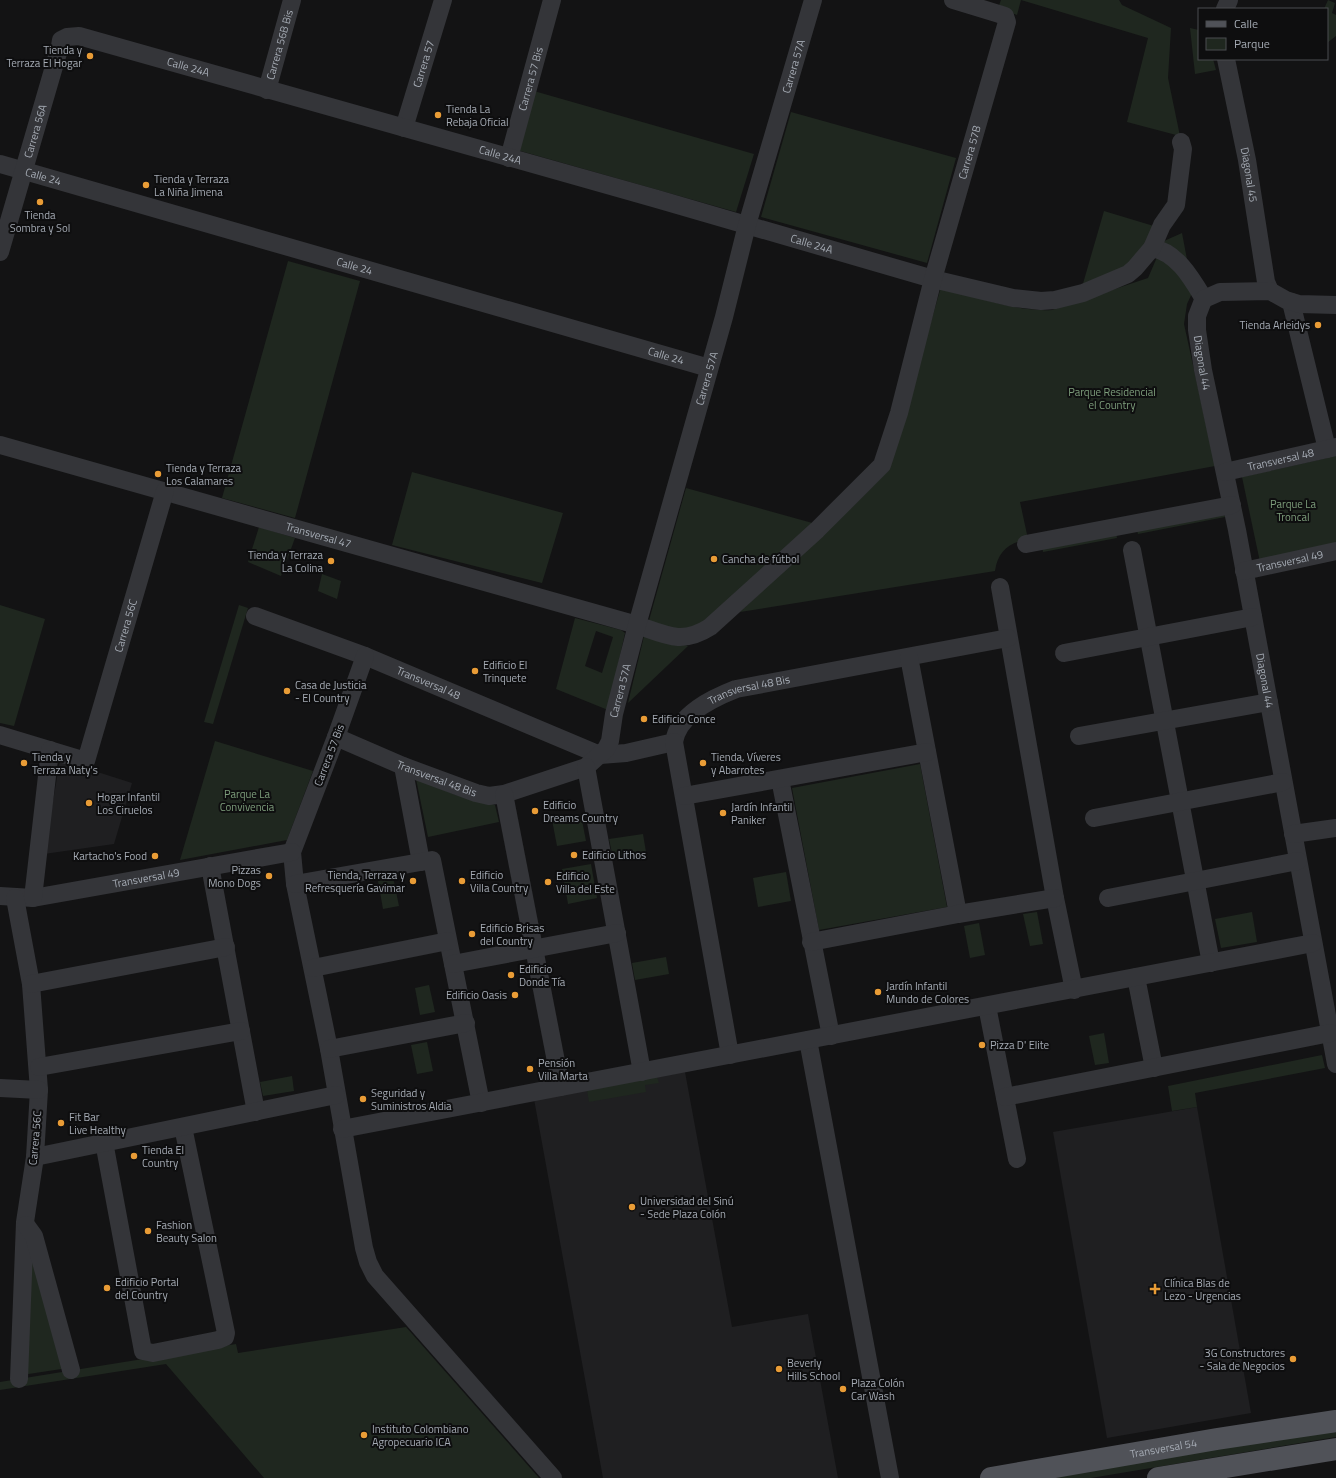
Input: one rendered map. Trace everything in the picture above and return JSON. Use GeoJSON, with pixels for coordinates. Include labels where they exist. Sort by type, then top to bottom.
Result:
{"type":"FeatureCollection","features":[{"type":"Feature","properties":{"kind":"main road","name":"Transversal 54"},"geometry":{"type":"LineString","coordinates":[[992,1478],[1217,1439],[1336,1421]]}},
{"type":"Feature","properties":{"kind":"main road"},"geometry":{"type":"LineString","coordinates":[[1158,1478],[1336,1449]]}},
{"type":"Feature","properties":{"kind":"street","name":"Carrera 56B Bis"},"geometry":{"type":"LineString","coordinates":[[267,90],[292,0]]}},
{"type":"Feature","properties":{"kind":"street","name":"Carrera 57"},"geometry":{"type":"LineString","coordinates":[[404,128],[443,0]]}},
{"type":"Feature","properties":{"kind":"street","name":"Carrera 57 Bis"},"geometry":{"type":"LineString","coordinates":[[510,158],[552,0]]}},
{"type":"Feature","properties":{"kind":"street","name":"Carrera 57A"},"geometry":{"type":"LineString","coordinates":[[600,755],[606,749],[610,741],[614,714],[637,625],[747,226],[813,0]]}},
{"type":"Feature","properties":{"kind":"street"},"geometry":{"type":"LineString","coordinates":[[953,0],[993,6]]}},
{"type":"Feature","properties":{"kind":"street","name":"Carrera 57B"},"geometry":{"type":"LineString","coordinates":[[637,625],[679,638],[691,637],[706,630],[817,530],[882,465],[899,413],[933,280],[1007,25],[1007,19],[1005,16],[993,6]]}},
{"type":"Feature","properties":{"kind":"street","name":"Calle 24A"},"geometry":{"type":"LineString","coordinates":[[67,37],[79,36],[933,280],[1013,298],[1055,300],[1083,293],[1128,274],[1152,248],[1162,226],[1176,205],[1183,149],[1181,142]]}},
{"type":"Feature","properties":{"kind":"street","name":"Carrera 56A"},"geometry":{"type":"LineString","coordinates":[[0,252],[61,40],[67,37]]}},
{"type":"Feature","properties":{"kind":"street","name":"Diagonal 45"},"geometry":{"type":"LineString","coordinates":[[1226,60],[1247,160],[1266,282],[1270,291]]}},
{"type":"Feature","properties":{"kind":"street","name":"Calle 24"},"geometry":{"type":"LineString","coordinates":[[0,164],[709,368]]}},
{"type":"Feature","properties":{"kind":"street"},"geometry":{"type":"LineString","coordinates":[[1152,248],[1164,252],[1179,263],[1197,286],[1204,299],[1225,291],[1270,291],[1291,302],[1315,306],[1336,305]]}},
{"type":"Feature","properties":{"kind":"street","name":"Diagonal 44"},"geometry":{"type":"LineString","coordinates":[[1204,299],[1197,316],[1197,336],[1232,506],[1336,1064]]}},
{"type":"Feature","properties":{"kind":"street"},"geometry":{"type":"LineString","coordinates":[[1291,302],[1331,448]]}},
{"type":"Feature","properties":{"kind":"street","name":"Transversal 47"},"geometry":{"type":"LineString","coordinates":[[0,445],[637,625]]}},
{"type":"Feature","properties":{"kind":"street","name":"Transversal 48"},"geometry":{"type":"LineString","coordinates":[[1225,472],[1331,448]]}},
{"type":"Feature","properties":{"kind":"street","name":"Carrera 56C"},"geometry":{"type":"LineString","coordinates":[[50,750],[86,761],[165,491]]}},
{"type":"Feature","properties":{"kind":"street"},"geometry":{"type":"LineString","coordinates":[[1026,544],[1232,506]]}},
{"type":"Feature","properties":{"kind":"street"},"geometry":{"type":"LineString","coordinates":[[1132,550],[1211,963]]}},
{"type":"Feature","properties":{"kind":"street","name":"Transversal 49"},"geometry":{"type":"LineString","coordinates":[[1244,571],[1336,551]]}},
{"type":"Feature","properties":{"kind":"street"},"geometry":{"type":"LineString","coordinates":[[1000,587],[1055,898],[1074,990]]}},
{"type":"Feature","properties":{"kind":"street","name":"Transversal 48"},"geometry":{"type":"LineString","coordinates":[[255,616],[365,656],[600,755]]}},
{"type":"Feature","properties":{"kind":"street"},"geometry":{"type":"LineString","coordinates":[[1064,653],[1253,617]]}},
{"type":"Feature","properties":{"kind":"street","name":"Transversal 48 Bis"},"geometry":{"type":"LineString","coordinates":[[674,742],[675,734],[689,717],[710,701],[736,689],[1008,638]]}},
{"type":"Feature","properties":{"kind":"street","name":"Carrera 57 Bis"},"geometry":{"type":"LineString","coordinates":[[292,852],[365,656]]}},
{"type":"Feature","properties":{"kind":"street"},"geometry":{"type":"LineString","coordinates":[[909,657],[958,914]]}},
{"type":"Feature","properties":{"kind":"street"},"geometry":{"type":"LineString","coordinates":[[1079,736],[1269,702]]}},
{"type":"Feature","properties":{"kind":"street"},"geometry":{"type":"LineString","coordinates":[[0,734],[50,750],[33,898]]}},
{"type":"Feature","properties":{"kind":"street","name":"Transversal 48 Bis"},"geometry":{"type":"LineString","coordinates":[[336,737],[403,766],[476,793],[489,796],[504,794],[586,767],[600,755]]}},
{"type":"Feature","properties":{"kind":"street"},"geometry":{"type":"LineString","coordinates":[[600,755],[626,754],[674,742],[730,1055]]}},
{"type":"Feature","properties":{"kind":"street"},"geometry":{"type":"LineString","coordinates":[[684,796],[927,752]]}},
{"type":"Feature","properties":{"kind":"street"},"geometry":{"type":"LineString","coordinates":[[403,766],[421,862]]}},
{"type":"Feature","properties":{"kind":"street"},"geometry":{"type":"LineString","coordinates":[[586,767],[642,1072]]}},
{"type":"Feature","properties":{"kind":"street"},"geometry":{"type":"LineString","coordinates":[[780,779],[811,942],[831,1036]]}},
{"type":"Feature","properties":{"kind":"street"},"geometry":{"type":"LineString","coordinates":[[1094,818],[1180,800],[1283,782]]}},
{"type":"Feature","properties":{"kind":"street"},"geometry":{"type":"LineString","coordinates":[[504,794],[561,1088]]}},
{"type":"Feature","properties":{"kind":"street"},"geometry":{"type":"LineString","coordinates":[[1293,834],[1336,828]]}},
{"type":"Feature","properties":{"kind":"street"},"geometry":{"type":"LineString","coordinates":[[292,852],[295,884],[329,1049],[342,1129],[364,1248],[368,1262],[375,1276],[552,1478]]}},
{"type":"Feature","properties":{"kind":"street","name":"Transversal 49"},"geometry":{"type":"LineString","coordinates":[[8,897],[33,898],[292,852]]}},
{"type":"Feature","properties":{"kind":"street"},"geometry":{"type":"LineString","coordinates":[[295,884],[432,860],[481,1103]]}},
{"type":"Feature","properties":{"kind":"street"},"geometry":{"type":"LineString","coordinates":[[1108,898],[1298,862]]}},
{"type":"Feature","properties":{"kind":"street"},"geometry":{"type":"LineString","coordinates":[[210,866],[256,1112]]}},
{"type":"Feature","properties":{"kind":"street","name":"Carrera 56C"},"geometry":{"type":"LineString","coordinates":[[8,897],[31,984],[39,1067],[35,1157],[25,1222],[19,1379]]}},
{"type":"Feature","properties":{"kind":"street"},"geometry":{"type":"LineString","coordinates":[[811,942],[958,914],[1055,898]]}},
{"type":"Feature","properties":{"kind":"street"},"geometry":{"type":"LineString","coordinates":[[452,964],[617,933]]}},
{"type":"Feature","properties":{"kind":"street"},"geometry":{"type":"LineString","coordinates":[[313,968],[448,941]]}},
{"type":"Feature","properties":{"kind":"street"},"geometry":{"type":"LineString","coordinates":[[342,1129],[1314,943]]}},
{"type":"Feature","properties":{"kind":"street"},"geometry":{"type":"LineString","coordinates":[[31,984],[226,948]]}},
{"type":"Feature","properties":{"kind":"street"},"geometry":{"type":"LineString","coordinates":[[1136,977],[1154,1068]]}},
{"type":"Feature","properties":{"kind":"street"},"geometry":{"type":"LineString","coordinates":[[987,1006],[1017,1159]]}},
{"type":"Feature","properties":{"kind":"street"},"geometry":{"type":"LineString","coordinates":[[329,1049],[466,1023]]}},
{"type":"Feature","properties":{"kind":"street"},"geometry":{"type":"LineString","coordinates":[[39,1067],[241,1031]]}},
{"type":"Feature","properties":{"kind":"street"},"geometry":{"type":"LineString","coordinates":[[1005,1097],[1330,1033]]}},
{"type":"Feature","properties":{"kind":"street"},"geometry":{"type":"LineString","coordinates":[[808,1040],[890,1478]]}},
{"type":"Feature","properties":{"kind":"street"},"geometry":{"type":"LineString","coordinates":[[0,1088],[39,1090]]}},
{"type":"Feature","properties":{"kind":"street"},"geometry":{"type":"LineString","coordinates":[[35,1157],[336,1095]]}},
{"type":"Feature","properties":{"kind":"street"},"geometry":{"type":"LineString","coordinates":[[104,1142],[143,1351],[153,1353],[218,1340],[225,1337],[226,1333],[183,1127]]}},
{"type":"Feature","properties":{"kind":"street"},"geometry":{"type":"LineString","coordinates":[[25,1222],[34,1236],[71,1370]]}},
{"type":"Feature","properties":{"kind":"shaded area","name":"Hogar Infantil Los Ciruelos"},"geometry":{"type":"Polygon","coordinates":[[[60,760],[132,783],[114,844],[44,854],[60,760]]]}},
{"type":"Feature","properties":{"kind":"shaded area"},"geometry":{"type":"Polygon","coordinates":[[[685,1072],[732,1327],[808,1314],[838,1478],[603,1478],[534,1099],[685,1072]]]}},
{"type":"Feature","properties":{"kind":"shaded area","name":"Clínica Blas de Lezo - Urgencias"},"geometry":{"type":"Polygon","coordinates":[[[1197,1107],[1251,1413],[1107,1438],[1053,1132],[1197,1107]]]}},
{"type":"Feature","properties":{"kind":"green space"},"geometry":{"type":"Polygon","coordinates":[[[1001,0],[1021,0],[1017,15],[998,8],[1001,0]]]}},
{"type":"Feature","properties":{"kind":"green space"},"geometry":{"type":"Polygon","coordinates":[[[1021,0],[1119,0],[1122,5],[1171,28],[1168,78],[1180,136],[1127,122],[1148,38],[1021,0]]]}},
{"type":"Feature","properties":{"kind":"green space"},"geometry":{"type":"Polygon","coordinates":[[[1328,0],[1335,3],[1332,13],[1336,15],[1336,36],[1328,42],[1328,8],[1324,8],[1328,0]]]}},
{"type":"Feature","properties":{"kind":"green space"},"geometry":{"type":"Polygon","coordinates":[[[1190,28],[1198,30],[1198,60],[1213,60],[1216,70],[1195,74],[1190,28]]]}},
{"type":"Feature","properties":{"kind":"green space"},"geometry":{"type":"Polygon","coordinates":[[[534,91],[754,154],[736,212],[517,150],[534,91]]]}},
{"type":"Feature","properties":{"kind":"green space"},"geometry":{"type":"Polygon","coordinates":[[[791,112],[956,158],[927,263],[761,217],[791,112]]]}},
{"type":"Feature","properties":{"kind":"green space"},"geometry":{"type":"Polygon","coordinates":[[[1104,211],[1157,227],[1135,262],[1082,287],[1104,211]]]}},
{"type":"Feature","properties":{"kind":"green space","name":"Parque Residencial el Country"},"geometry":{"type":"Polygon","coordinates":[[[1182,233],[1193,291],[1187,304],[1184,324],[1215,466],[1020,502],[1028,539],[1010,545],[999,558],[995,571],[740,612],[888,471],[941,287],[1024,309],[1052,310],[1148,278],[1164,241],[1182,233]]]}},
{"type":"Feature","properties":{"kind":"green space"},"geometry":{"type":"Polygon","coordinates":[[[288,261],[360,281],[295,518],[222,498],[288,261]]]}},
{"type":"Feature","properties":{"kind":"green space","name":"Parque La Troncal"},"geometry":{"type":"Polygon","coordinates":[[[1336,456],[1336,545],[1260,562],[1242,477],[1336,456]]]}},
{"type":"Feature","properties":{"kind":"green space"},"geometry":{"type":"Polygon","coordinates":[[[412,472],[563,513],[542,583],[392,545],[412,472]]]}},
{"type":"Feature","properties":{"kind":"green space"},"geometry":{"type":"Polygon","coordinates":[[[686,488],[816,524],[710,622],[676,631],[648,624],[686,488]]]}},
{"type":"Feature","properties":{"kind":"green space"},"geometry":{"type":"Polygon","coordinates":[[[1224,512],[1225,517],[1138,534],[1136,528],[1224,512]]]}},
{"type":"Feature","properties":{"kind":"green space"},"geometry":{"type":"Polygon","coordinates":[[[259,527],[295,538],[281,576],[248,562],[259,527]]]}},
{"type":"Feature","properties":{"kind":"green space"},"geometry":{"type":"Polygon","coordinates":[[[1116,532],[1117,538],[1043,552],[1042,546],[1116,532]]]}},
{"type":"Feature","properties":{"kind":"green space"},"geometry":{"type":"Polygon","coordinates":[[[322,574],[341,581],[337,599],[318,591],[322,574]]]}},
{"type":"Feature","properties":{"kind":"green space"},"geometry":{"type":"Polygon","coordinates":[[[0,605],[45,619],[14,726],[0,723],[0,605]]]}},
{"type":"Feature","properties":{"kind":"green space"},"geometry":{"type":"Polygon","coordinates":[[[239,605],[248,608],[213,724],[204,722],[239,605]]]}},
{"type":"Feature","properties":{"kind":"green space"},"geometry":{"type":"Polygon","coordinates":[[[575,618],[621,630],[625,633],[608,710],[556,689],[575,618]],[[596,631],[585,666],[602,673],[613,637],[596,631]]]}},
{"type":"Feature","properties":{"kind":"green space"},"geometry":{"type":"Polygon","coordinates":[[[645,632],[688,646],[628,703],[645,632]]]}},
{"type":"Feature","properties":{"kind":"green space","name":"Parque La Convivencia"},"geometry":{"type":"Polygon","coordinates":[[[215,741],[313,771],[287,840],[180,860],[215,741]]]}},
{"type":"Feature","properties":{"kind":"green space"},"geometry":{"type":"Polygon","coordinates":[[[920,764],[947,907],[819,930],[792,788],[920,764]]]}},
{"type":"Feature","properties":{"kind":"green space"},"geometry":{"type":"Polygon","coordinates":[[[416,779],[456,795],[495,805],[499,822],[428,837],[416,779]]]}},
{"type":"Feature","properties":{"kind":"green space"},"geometry":{"type":"Polygon","coordinates":[[[581,815],[586,841],[557,846],[552,820],[581,815]]]}},
{"type":"Feature","properties":{"kind":"green space"},"geometry":{"type":"Polygon","coordinates":[[[643,834],[646,852],[613,858],[609,839],[643,834]]]}},
{"type":"Feature","properties":{"kind":"green space"},"geometry":{"type":"Polygon","coordinates":[[[591,864],[597,898],[568,904],[562,869],[591,864]]]}},
{"type":"Feature","properties":{"kind":"green space"},"geometry":{"type":"Polygon","coordinates":[[[786,872],[791,901],[758,907],[753,878],[786,872]]]}},
{"type":"Feature","properties":{"kind":"green space"},"geometry":{"type":"Polygon","coordinates":[[[393,877],[399,906],[383,909],[378,881],[393,877]]]}},
{"type":"Feature","properties":{"kind":"green space"},"geometry":{"type":"Polygon","coordinates":[[[1037,912],[1043,944],[1030,946],[1023,914],[1037,912]]]}},
{"type":"Feature","properties":{"kind":"green space"},"geometry":{"type":"Polygon","coordinates":[[[1252,912],[1257,942],[1221,948],[1215,919],[1252,912]]]}},
{"type":"Feature","properties":{"kind":"green space"},"geometry":{"type":"Polygon","coordinates":[[[979,923],[985,955],[970,958],[964,926],[979,923]]]}},
{"type":"Feature","properties":{"kind":"green space"},"geometry":{"type":"Polygon","coordinates":[[[666,957],[669,974],[635,980],[632,963],[666,957]]]}},
{"type":"Feature","properties":{"kind":"green space"},"geometry":{"type":"Polygon","coordinates":[[[429,985],[435,1012],[420,1015],[415,988],[429,985]]]}},
{"type":"Feature","properties":{"kind":"green space"},"geometry":{"type":"Polygon","coordinates":[[[1104,1033],[1109,1063],[1095,1065],[1089,1036],[1104,1033]]]}},
{"type":"Feature","properties":{"kind":"green space"},"geometry":{"type":"Polygon","coordinates":[[[427,1042],[433,1071],[417,1074],[411,1045],[427,1042]]]}},
{"type":"Feature","properties":{"kind":"green space"},"geometry":{"type":"Polygon","coordinates":[[[1322,1055],[1325,1068],[1195,1093],[1197,1107],[1172,1111],[1168,1086],[1322,1055]]]}},
{"type":"Feature","properties":{"kind":"green space"},"geometry":{"type":"Polygon","coordinates":[[[292,1076],[294,1091],[263,1096],[260,1082],[292,1076]]]}},
{"type":"Feature","properties":{"kind":"green space"},"geometry":{"type":"Polygon","coordinates":[[[657,1077],[659,1083],[645,1085],[646,1092],[589,1102],[587,1090],[657,1077]]]}},
{"type":"Feature","properties":{"kind":"green space"},"geometry":{"type":"Polygon","coordinates":[[[28,1238],[68,1368],[22,1375],[28,1238]]]}},
{"type":"Feature","properties":{"kind":"green space"},"geometry":{"type":"Polygon","coordinates":[[[406,1327],[539,1478],[264,1478],[166,1364],[0,1390],[0,1382],[236,1344],[238,1353],[406,1327]]]}},
{"type":"Feature","properties":{"kind":"green space"},"geometry":{"type":"Polygon","coordinates":[[[1336,1429],[1336,1437],[1091,1478],[1044,1478],[1336,1429]]]}},
{"type":"Feature","properties":{"kind":"place","name":"Tienda y Terraza El Hogar"},"geometry":{"type":"Point","coordinates":[90,56]}},
{"type":"Feature","properties":{"kind":"place","name":"Tienda La Rebaja Oficial"},"geometry":{"type":"Point","coordinates":[438,115]}},
{"type":"Feature","properties":{"kind":"place","name":"Tienda y Terraza La Niña Jimena"},"geometry":{"type":"Point","coordinates":[146,185]}},
{"type":"Feature","properties":{"kind":"place","name":"Tienda Sombra y Sol"},"geometry":{"type":"Point","coordinates":[40,202]}},
{"type":"Feature","properties":{"kind":"place","name":"Tienda Arleidys"},"geometry":{"type":"Point","coordinates":[1318,325]}},
{"type":"Feature","properties":{"kind":"place","name":"Tienda y Terraza Los Calamares"},"geometry":{"type":"Point","coordinates":[158,474]}},
{"type":"Feature","properties":{"kind":"place","name":"Cancha de fútbol"},"geometry":{"type":"Point","coordinates":[714,559]}},
{"type":"Feature","properties":{"kind":"place","name":"Tienda y Terraza La Colina"},"geometry":{"type":"Point","coordinates":[331,561]}},
{"type":"Feature","properties":{"kind":"place","name":"Edificio El Trinquete"},"geometry":{"type":"Point","coordinates":[475,671]}},
{"type":"Feature","properties":{"kind":"place","name":"Casa de Justicia - El Country"},"geometry":{"type":"Point","coordinates":[287,691]}},
{"type":"Feature","properties":{"kind":"place","name":"Edificio Conce"},"geometry":{"type":"Point","coordinates":[644,719]}},
{"type":"Feature","properties":{"kind":"place","name":"Tienda y Terraza Naty's"},"geometry":{"type":"Point","coordinates":[24,763]}},
{"type":"Feature","properties":{"kind":"place","name":"Tienda, Víveres y Abarrotes"},"geometry":{"type":"Point","coordinates":[703,763]}},
{"type":"Feature","properties":{"kind":"place","name":"Hogar Infantil Los Ciruelos"},"geometry":{"type":"Point","coordinates":[89,803]}},
{"type":"Feature","properties":{"kind":"place","name":"Edificio Dreams Country"},"geometry":{"type":"Point","coordinates":[535,811]}},
{"type":"Feature","properties":{"kind":"place","name":"Jardín Infantil Paniker"},"geometry":{"type":"Point","coordinates":[723,813]}},
{"type":"Feature","properties":{"kind":"place","name":"Edificio Lithos"},"geometry":{"type":"Point","coordinates":[574,855]}},
{"type":"Feature","properties":{"kind":"place","name":"Kartacho's Food"},"geometry":{"type":"Point","coordinates":[155,856]}},
{"type":"Feature","properties":{"kind":"place","name":"Pizzas Mono Dogs"},"geometry":{"type":"Point","coordinates":[269,876]}},
{"type":"Feature","properties":{"kind":"place","name":"Tienda, Terraza y Refresquería Gavimar"},"geometry":{"type":"Point","coordinates":[413,881]}},
{"type":"Feature","properties":{"kind":"place","name":"Edificio Villa Country"},"geometry":{"type":"Point","coordinates":[462,881]}},
{"type":"Feature","properties":{"kind":"place","name":"Edificio Villa del Este"},"geometry":{"type":"Point","coordinates":[548,882]}},
{"type":"Feature","properties":{"kind":"place","name":"Edificio Brisas del Country"},"geometry":{"type":"Point","coordinates":[472,934]}},
{"type":"Feature","properties":{"kind":"place","name":"Edificio Donde Tía"},"geometry":{"type":"Point","coordinates":[511,975]}},
{"type":"Feature","properties":{"kind":"place","name":"Jardín Infantil Mundo de Colores"},"geometry":{"type":"Point","coordinates":[878,992]}},
{"type":"Feature","properties":{"kind":"place","name":"Edificio Oasis"},"geometry":{"type":"Point","coordinates":[515,995]}},
{"type":"Feature","properties":{"kind":"place","name":"Pizza D' Elite"},"geometry":{"type":"Point","coordinates":[982,1045]}},
{"type":"Feature","properties":{"kind":"place","name":"Pensión Villa Marta"},"geometry":{"type":"Point","coordinates":[530,1069]}},
{"type":"Feature","properties":{"kind":"place","name":"Seguridad y Suministros Aldia"},"geometry":{"type":"Point","coordinates":[363,1099]}},
{"type":"Feature","properties":{"kind":"place","name":"Fit Bar Live Healthy"},"geometry":{"type":"Point","coordinates":[61,1123]}},
{"type":"Feature","properties":{"kind":"place","name":"Tienda El Country"},"geometry":{"type":"Point","coordinates":[134,1156]}},
{"type":"Feature","properties":{"kind":"place","name":"Universidad del Sinú - Sede Plaza Colón"},"geometry":{"type":"Point","coordinates":[632,1207]}},
{"type":"Feature","properties":{"kind":"place","name":"Fashion Beauty Salon"},"geometry":{"type":"Point","coordinates":[148,1231]}},
{"type":"Feature","properties":{"kind":"place","name":"Edificio Portal del Country"},"geometry":{"type":"Point","coordinates":[107,1288]}},
{"type":"Feature","properties":{"kind":"place","name":"Clínica Blas de Lezo - Urgencias"},"geometry":{"type":"Point","coordinates":[1155,1289]}},
{"type":"Feature","properties":{"kind":"place","name":"3G Constructores - Sala de Negocios"},"geometry":{"type":"Point","coordinates":[1293,1359]}},
{"type":"Feature","properties":{"kind":"place","name":"Beverly Hills School"},"geometry":{"type":"Point","coordinates":[779,1369]}},
{"type":"Feature","properties":{"kind":"place","name":"Plaza Colón Car Wash"},"geometry":{"type":"Point","coordinates":[843,1389]}},
{"type":"Feature","properties":{"kind":"place","name":"Instituto Colombiano Agropecuario ICA"},"geometry":{"type":"Point","coordinates":[364,1435]}}]}
